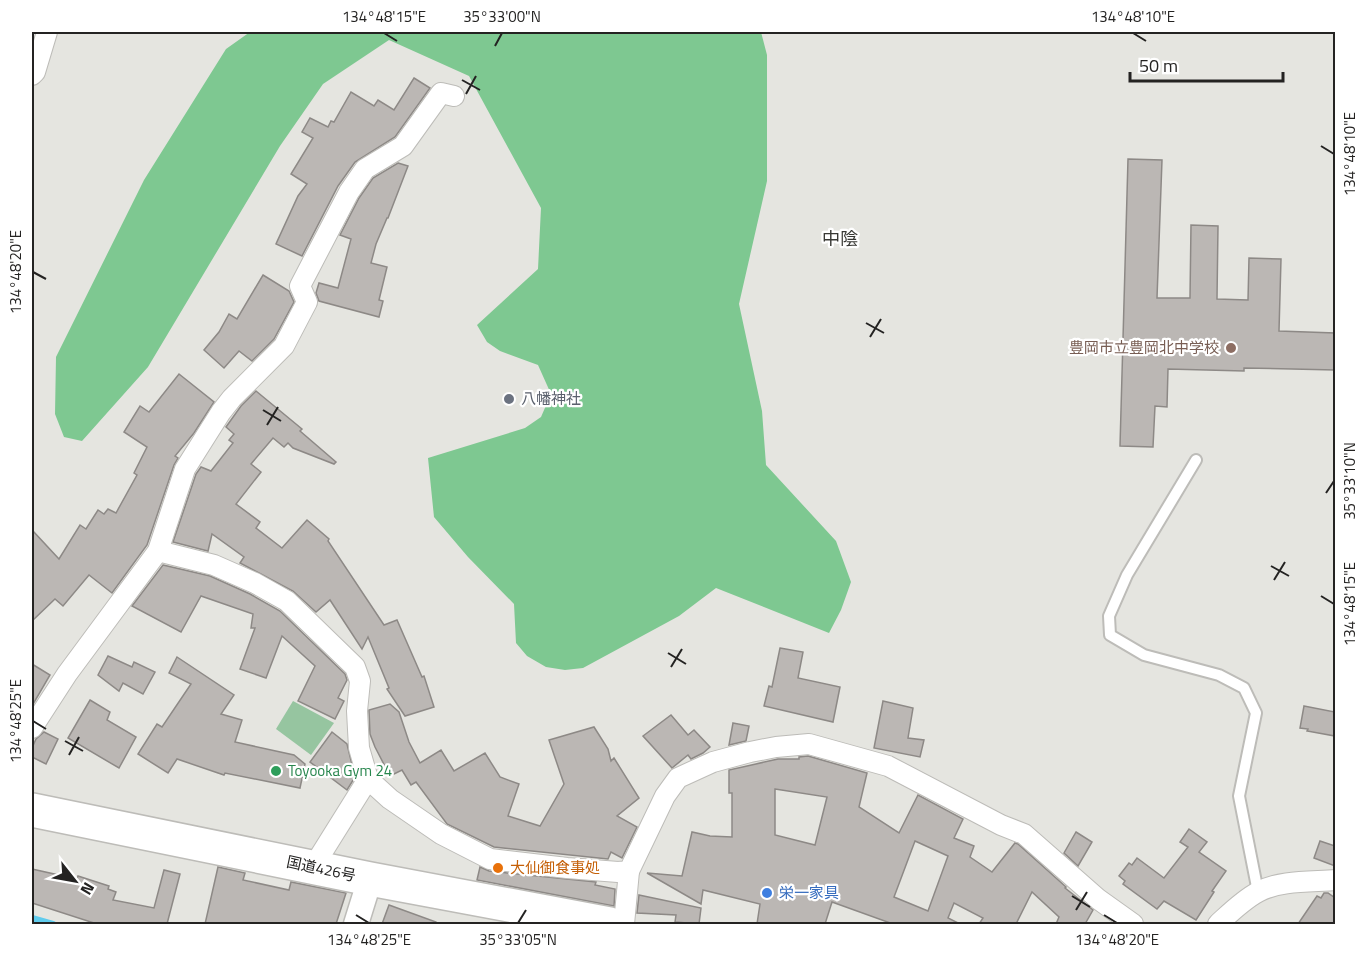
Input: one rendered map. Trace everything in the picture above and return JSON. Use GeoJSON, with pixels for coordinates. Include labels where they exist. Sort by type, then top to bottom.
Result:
{"type":"FeatureCollection","features":[{"type":"Feature","properties":{"kind":"highway","name":"国道426号"},"geometry":{"type":"LineString","coordinates":[[32,810],[370,879],[610,924]]}},
{"type":"Feature","properties":{"kind":"street"},"geometry":{"type":"LineString","coordinates":[[32,75],[35,72],[47,32]]}},
{"type":"Feature","properties":{"kind":"street"},"geometry":{"type":"LineString","coordinates":[[32,728],[68,674],[158,551],[185,469],[232,398],[284,346],[307,302],[300,286],[349,192],[365,169],[403,146],[441,93],[454,96]]}},
{"type":"Feature","properties":{"kind":"street"},"geometry":{"type":"LineString","coordinates":[[158,551],[214,565],[287,601],[354,667],[360,681],[357,711],[358,748],[368,779],[390,799],[441,834],[490,859],[567,868],[629,871]]}},
{"type":"Feature","properties":{"kind":"street"},"geometry":{"type":"LineString","coordinates":[[624,924],[629,871],[665,796],[678,778],[713,762],[776,747],[809,744],[888,766],[1001,825],[1024,834],[1098,899],[1133,924]]}},
{"type":"Feature","properties":{"kind":"street"},"geometry":{"type":"LineString","coordinates":[[312,867],[368,779]]}},
{"type":"Feature","properties":{"kind":"street"},"geometry":{"type":"LineString","coordinates":[[356,924],[370,879]]}},
{"type":"Feature","properties":{"kind":"street"},"geometry":{"type":"LineString","coordinates":[[1218,924],[1258,892],[1284,885],[1335,880]]}},
{"type":"Feature","properties":{"kind":"lane"},"geometry":{"type":"LineString","coordinates":[[1196,460],[1127,575],[1109,616],[1110,635],[1144,655],[1218,675],[1244,688],[1256,713],[1239,796],[1258,892]]}},
{"type":"Feature","properties":{"kind":"green space"},"geometry":{"type":"Polygon","coordinates":[[[250,32],[761,32],[767,55],[767,181],[739,304],[762,411],[766,465],[836,541],[851,582],[841,610],[829,633],[716,588],[679,616],[583,668],[565,670],[546,667],[527,656],[516,643],[514,604],[468,557],[434,517],[428,458],[525,428],[541,417],[551,394],[538,365],[500,351],[487,342],[477,325],[538,269],[541,208],[469,76],[389,40],[323,84],[280,146],[148,367],[82,441],[64,437],[55,414],[56,357],[144,180],[226,49],[250,32]]]}},
{"type":"Feature","properties":{"kind":"green space"},"geometry":{"type":"Polygon","coordinates":[[[293,701],[334,723],[311,755],[276,729],[293,701]]]}},
{"type":"Feature","properties":{"kind":"building"},"geometry":{"type":"Polygon","coordinates":[[[414,78],[430,88],[395,137],[355,162],[338,186],[302,256],[276,244],[298,196],[307,184],[291,174],[313,138],[302,132],[310,118],[328,127],[331,121],[334,122],[351,92],[374,106],[378,100],[394,110],[414,78]]]}},
{"type":"Feature","properties":{"kind":"building"},"geometry":{"type":"Polygon","coordinates":[[[1128,159],[1162,160],[1157,298],[1190,298],[1191,225],[1218,226],[1217,299],[1248,300],[1249,258],[1281,259],[1279,331],[1335,333],[1335,370],[1168,369],[1167,407],[1155,406],[1153,447],[1120,446],[1128,159]]]}},
{"type":"Feature","properties":{"kind":"building"},"geometry":{"type":"Polygon","coordinates":[[[398,163],[408,166],[376,244],[371,263],[387,267],[379,300],[383,301],[379,317],[319,301],[316,293],[319,283],[338,288],[351,239],[340,235],[359,198],[373,178],[398,163]]]}},
{"type":"Feature","properties":{"kind":"building"},"geometry":{"type":"Polygon","coordinates":[[[263,275],[289,291],[294,302],[274,339],[252,361],[239,351],[224,368],[204,350],[219,332],[229,314],[237,319],[263,275]]]}},
{"type":"Feature","properties":{"kind":"building"},"geometry":{"type":"Polygon","coordinates":[[[179,374],[214,402],[194,433],[175,456],[178,458],[147,545],[112,593],[89,575],[63,606],[55,599],[32,621],[32,530],[59,559],[80,525],[86,529],[98,510],[104,514],[108,509],[116,513],[137,475],[134,473],[147,447],[124,432],[140,406],[149,412],[179,374]]]}},
{"type":"Feature","properties":{"kind":"building"},"geometry":{"type":"Polygon","coordinates":[[[256,391],[302,429],[300,431],[336,462],[334,464],[293,448],[288,443],[284,447],[273,438],[251,464],[261,472],[236,504],[260,522],[256,528],[282,548],[307,520],[329,539],[328,541],[384,625],[397,620],[422,677],[424,676],[434,707],[405,716],[387,689],[389,688],[368,637],[362,649],[330,600],[316,612],[293,591],[240,563],[244,557],[212,534],[208,551],[173,542],[196,474],[201,467],[211,471],[233,443],[229,440],[234,434],[226,427],[241,406],[256,391]]]}},
{"type":"Feature","properties":{"kind":"building"},"geometry":{"type":"Polygon","coordinates":[[[163,565],[210,576],[280,611],[345,674],[347,680],[338,698],[344,701],[335,719],[298,701],[315,666],[282,636],[266,678],[240,669],[255,628],[251,628],[253,614],[201,596],[181,632],[132,606],[163,565]]]}},
{"type":"Feature","properties":{"kind":"building"},"geometry":{"type":"Polygon","coordinates":[[[780,648],[803,652],[798,678],[840,687],[833,722],[764,706],[769,686],[772,687],[780,648]]]}},
{"type":"Feature","properties":{"kind":"building"},"geometry":{"type":"Polygon","coordinates":[[[108,656],[132,667],[134,662],[155,672],[143,694],[123,683],[119,691],[98,675],[108,656]]]}},
{"type":"Feature","properties":{"kind":"building"},"geometry":{"type":"Polygon","coordinates":[[[177,657],[234,695],[221,714],[242,720],[235,742],[294,755],[305,764],[300,788],[225,773],[224,775],[177,759],[168,773],[138,754],[157,724],[162,727],[191,684],[169,673],[177,657]]]}},
{"type":"Feature","properties":{"kind":"building"},"geometry":{"type":"Polygon","coordinates":[[[32,664],[50,675],[32,706],[32,664]]]}},
{"type":"Feature","properties":{"kind":"building"},"geometry":{"type":"Polygon","coordinates":[[[90,700],[110,712],[107,720],[136,737],[119,768],[68,738],[90,700]]]}},
{"type":"Feature","properties":{"kind":"building"},"geometry":{"type":"Polygon","coordinates":[[[883,701],[913,708],[908,738],[924,740],[920,757],[874,748],[883,701]]]}},
{"type":"Feature","properties":{"kind":"building"},"geometry":{"type":"Polygon","coordinates":[[[390,704],[399,712],[409,742],[420,763],[441,750],[454,771],[485,753],[500,777],[519,784],[508,816],[540,826],[564,784],[549,740],[594,727],[608,749],[611,761],[614,758],[639,798],[617,816],[637,827],[622,858],[611,852],[608,859],[494,847],[447,824],[416,782],[411,785],[402,770],[390,776],[375,747],[370,734],[369,710],[390,704]]]}},
{"type":"Feature","properties":{"kind":"building"},"geometry":{"type":"Polygon","coordinates":[[[1304,706],[1335,712],[1335,736],[1300,728],[1304,706]]]}},
{"type":"Feature","properties":{"kind":"building"},"geometry":{"type":"Polygon","coordinates":[[[671,715],[688,735],[694,730],[710,747],[691,759],[688,755],[672,768],[643,736],[671,715]]]}},
{"type":"Feature","properties":{"kind":"building"},"geometry":{"type":"Polygon","coordinates":[[[733,723],[749,726],[746,741],[729,745],[733,723]]]}},
{"type":"Feature","properties":{"kind":"building"},"geometry":{"type":"Polygon","coordinates":[[[44,732],[58,739],[46,764],[32,757],[32,748],[36,739],[44,732]]]}},
{"type":"Feature","properties":{"kind":"building"},"geometry":{"type":"Polygon","coordinates":[[[332,732],[347,744],[355,777],[347,790],[310,762],[332,732]]]}},
{"type":"Feature","properties":{"kind":"building"},"geometry":{"type":"Polygon","coordinates":[[[808,756],[867,773],[859,807],[899,833],[918,795],[963,819],[954,838],[974,846],[970,857],[992,872],[1015,843],[1018,844],[1065,888],[1093,910],[1085,924],[1056,924],[1059,917],[1032,892],[1016,924],[979,924],[983,918],[954,903],[948,918],[960,924],[893,924],[832,902],[825,924],[757,924],[760,904],[703,890],[701,904],[647,873],[682,876],[692,832],[732,837],[732,793],[729,793],[729,770],[778,759],[799,759],[799,757],[808,756]],[[775,789],[775,835],[815,845],[827,797],[775,789]],[[915,841],[894,897],[928,911],[948,856],[915,841]]]}},
{"type":"Feature","properties":{"kind":"building"},"geometry":{"type":"Polygon","coordinates":[[[1189,829],[1207,842],[1199,852],[1226,871],[1196,920],[1164,901],[1157,909],[1123,884],[1125,881],[1119,876],[1129,863],[1132,865],[1137,858],[1164,878],[1188,847],[1180,842],[1189,829]]]}},
{"type":"Feature","properties":{"kind":"building"},"geometry":{"type":"Polygon","coordinates":[[[1076,832],[1092,842],[1078,866],[1064,853],[1076,832]]]}},
{"type":"Feature","properties":{"kind":"building"},"geometry":{"type":"Polygon","coordinates":[[[1320,841],[1335,846],[1335,866],[1314,858],[1320,841]]]}},
{"type":"Feature","properties":{"kind":"building"},"geometry":{"type":"Polygon","coordinates":[[[218,867],[245,873],[243,880],[289,890],[291,882],[346,893],[336,924],[205,924],[218,867]]]}},
{"type":"Feature","properties":{"kind":"building"},"geometry":{"type":"Polygon","coordinates":[[[480,867],[489,871],[596,882],[595,885],[615,889],[614,906],[477,880],[480,867]]]}},
{"type":"Feature","properties":{"kind":"building"},"geometry":{"type":"Polygon","coordinates":[[[32,869],[77,879],[78,876],[109,886],[108,889],[116,892],[113,900],[154,908],[164,870],[180,874],[167,924],[97,924],[32,903],[32,869]]]}},
{"type":"Feature","properties":{"kind":"building"},"geometry":{"type":"Polygon","coordinates":[[[1324,893],[1335,898],[1335,924],[1298,924],[1317,896],[1321,898],[1324,893]]]}},
{"type":"Feature","properties":{"kind":"building"},"geometry":{"type":"Polygon","coordinates":[[[639,895],[701,908],[699,924],[675,922],[676,915],[637,913],[639,895]]]}},
{"type":"Feature","properties":{"kind":"building"},"geometry":{"type":"Polygon","coordinates":[[[389,905],[436,922],[436,924],[382,924],[389,905]]]}},
{"type":"Feature","properties":{"kind":"waterway"},"geometry":{"type":"LineString","coordinates":[[32,918],[53,924]]}},
{"type":"Feature","properties":{"kind":"place","name":"豊岡市立豊岡北中学校"},"geometry":{"type":"Point","coordinates":[1231,348]}},
{"type":"Feature","properties":{"kind":"place","name":"八幡神社"},"geometry":{"type":"Point","coordinates":[509,399]}},
{"type":"Feature","properties":{"kind":"place","name":"Toyooka Gym 24"},"geometry":{"type":"Point","coordinates":[276,771]}},
{"type":"Feature","properties":{"kind":"place","name":"大仙御食事処"},"geometry":{"type":"Point","coordinates":[498,868]}},
{"type":"Feature","properties":{"kind":"place","name":"栄一家具"},"geometry":{"type":"Point","coordinates":[767,893]}},
{"type":"Feature","properties":{"kind":"district","name":"中陰"},"geometry":{"type":"Point","coordinates":[840,239]}}]}
